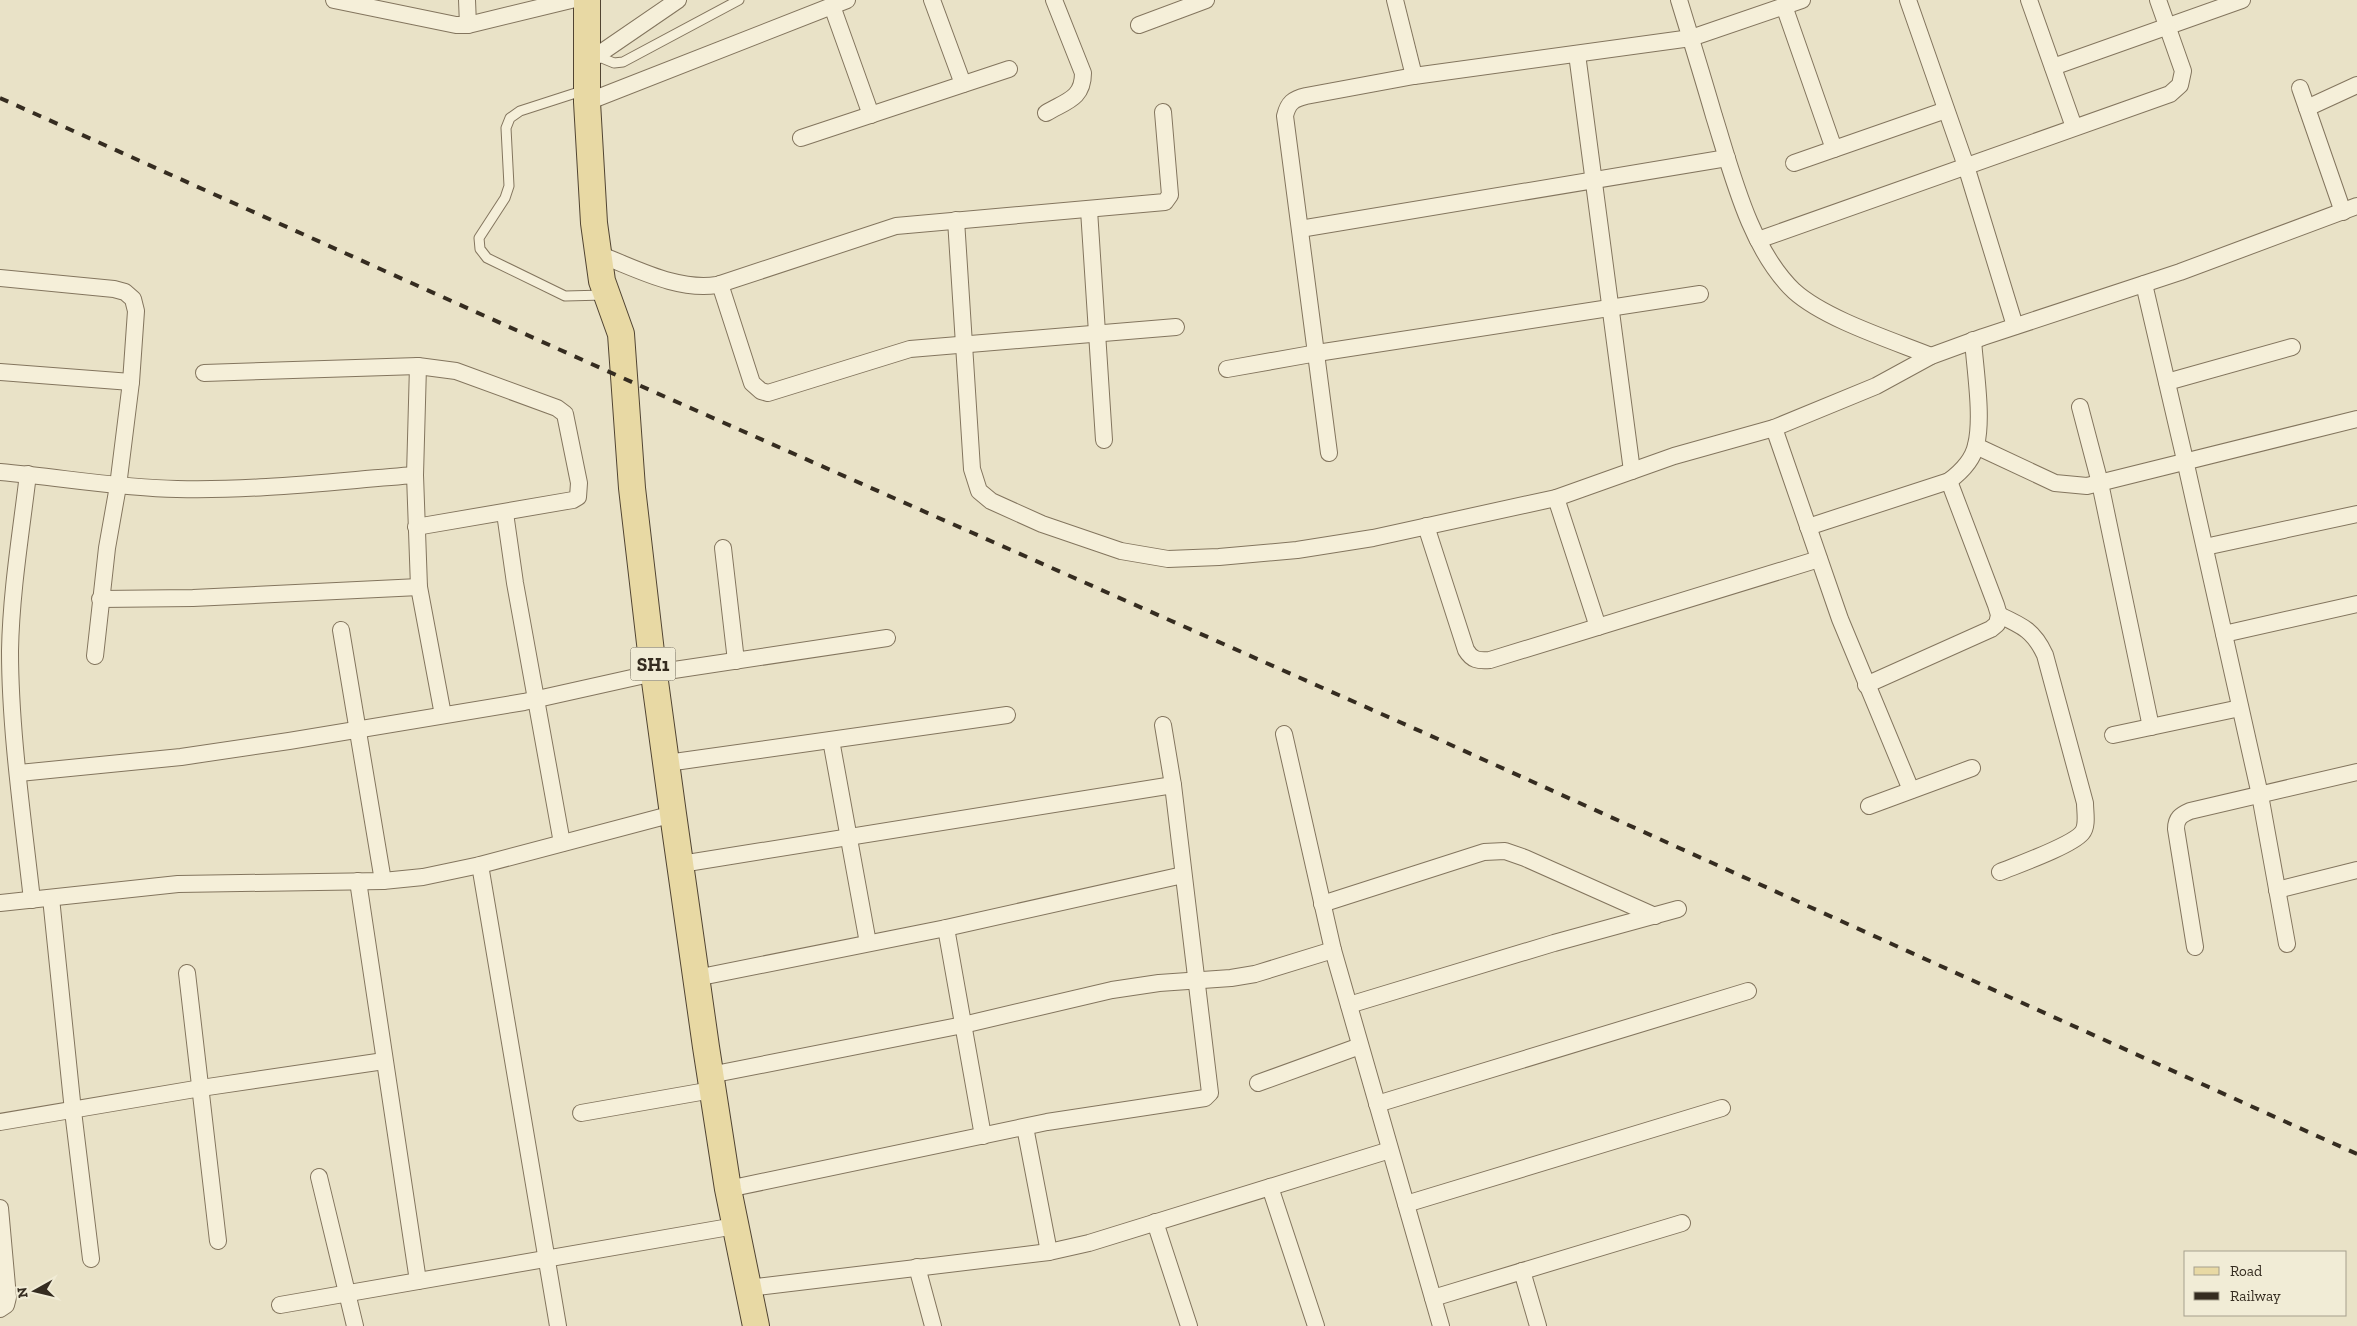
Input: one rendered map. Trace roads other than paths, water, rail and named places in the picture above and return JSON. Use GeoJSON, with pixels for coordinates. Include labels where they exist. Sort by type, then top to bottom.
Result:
{"type":"FeatureCollection","features":[{"type":"Feature","properties":{"kind":"main road","name":"SH1"},"geometry":{"type":"LineString","coordinates":[[587,0],[591,59],[587,96],[594,223],[602,281],[621,334],[632,488],[673,814],[728,1189],[756,1326]]}},
{"type":"Feature","properties":{"kind":"street"},"geometry":{"type":"LineString","coordinates":[[334,0],[456,25],[468,25],[571,0]]}},
{"type":"Feature","properties":{"kind":"street"},"geometry":{"type":"LineString","coordinates":[[467,0],[468,25]]}},
{"type":"Feature","properties":{"kind":"street"},"geometry":{"type":"LineString","coordinates":[[591,59],[678,0]]}},
{"type":"Feature","properties":{"kind":"street"},"geometry":{"type":"LineString","coordinates":[[587,96],[847,0]]}},
{"type":"Feature","properties":{"kind":"street"},"geometry":{"type":"LineString","coordinates":[[932,0],[963,84]]}},
{"type":"Feature","properties":{"kind":"street"},"geometry":{"type":"LineString","coordinates":[[1046,113],[1079,94],[1083,85],[1083,73],[1054,0]]}},
{"type":"Feature","properties":{"kind":"street"},"geometry":{"type":"LineString","coordinates":[[1139,24],[1206,0]]}},
{"type":"Feature","properties":{"kind":"street"},"geometry":{"type":"LineString","coordinates":[[1394,0],[1414,76]]}},
{"type":"Feature","properties":{"kind":"street"},"geometry":{"type":"LineString","coordinates":[[1679,0],[1727,158],[1758,240],[1776,270],[1794,290],[1811,303],[1860,328],[1931,356]]}},
{"type":"Feature","properties":{"kind":"street"},"geometry":{"type":"LineString","coordinates":[[1329,453],[1285,116],[1287,105],[1295,99],[1306,96],[1414,76],[1691,38],[1802,0]]}},
{"type":"Feature","properties":{"kind":"street"},"geometry":{"type":"LineString","coordinates":[[1908,0],[1966,166],[2015,326]]}},
{"type":"Feature","properties":{"kind":"street"},"geometry":{"type":"LineString","coordinates":[[2029,0],[2074,127]]}},
{"type":"Feature","properties":{"kind":"street"},"geometry":{"type":"LineString","coordinates":[[1758,240],[2170,94],[2180,85],[2183,71],[2158,0]]}},
{"type":"Feature","properties":{"kind":"street"},"geometry":{"type":"LineString","coordinates":[[2052,67],[2242,0]]}},
{"type":"Feature","properties":{"kind":"street"},"geometry":{"type":"LineString","coordinates":[[832,6],[871,115]]}},
{"type":"Feature","properties":{"kind":"street"},"geometry":{"type":"LineString","coordinates":[[1784,6],[1834,149]]}},
{"type":"Feature","properties":{"kind":"street"},"geometry":{"type":"LineString","coordinates":[[1577,54],[1632,471]]}},
{"type":"Feature","properties":{"kind":"street"},"geometry":{"type":"LineString","coordinates":[[801,138],[1009,69]]}},
{"type":"Feature","properties":{"kind":"street"},"geometry":{"type":"LineString","coordinates":[[2308,108],[2357,85]]}},
{"type":"Feature","properties":{"kind":"street"},"geometry":{"type":"LineString","coordinates":[[956,220],[972,469],[979,491],[991,501],[1042,524],[1121,551],[1168,559],[1297,550],[1373,538],[1556,498],[1674,456],[1774,428],[1876,386],[1931,356],[1973,340],[2144,284],[2350,209],[2300,88]]}},
{"type":"Feature","properties":{"kind":"street"},"geometry":{"type":"LineString","coordinates":[[1794,163],[1946,110]]}},
{"type":"Feature","properties":{"kind":"street"},"geometry":{"type":"LineString","coordinates":[[598,254],[680,285],[700,287],[720,284],[896,226],[1165,202],[1170,195],[1163,112]]}},
{"type":"Feature","properties":{"kind":"street"},"geometry":{"type":"LineString","coordinates":[[1300,229],[1727,158]]}},
{"type":"Feature","properties":{"kind":"street"},"geometry":{"type":"LineString","coordinates":[[1089,210],[1104,440]]}},
{"type":"Feature","properties":{"kind":"street"},"geometry":{"type":"LineString","coordinates":[[0,278],[124,292],[133,299],[136,310],[131,382],[118,486],[100,599],[96,656]]}},
{"type":"Feature","properties":{"kind":"street"},"geometry":{"type":"LineString","coordinates":[[720,284],[752,383],[760,392],[768,393],[910,349],[964,343],[1176,327]]}},
{"type":"Feature","properties":{"kind":"street"},"geometry":{"type":"LineString","coordinates":[[2144,284],[2260,795],[2287,944]]}},
{"type":"Feature","properties":{"kind":"street"},"geometry":{"type":"LineString","coordinates":[[1228,369],[1317,352],[1700,294]]}},
{"type":"Feature","properties":{"kind":"street"},"geometry":{"type":"LineString","coordinates":[[1808,527],[1949,481],[1961,472],[1976,446],[1979,427],[1973,340]]}},
{"type":"Feature","properties":{"kind":"street"},"geometry":{"type":"LineString","coordinates":[[2167,382],[2292,347]]}},
{"type":"Feature","properties":{"kind":"street"},"geometry":{"type":"LineString","coordinates":[[418,366],[415,475],[418,587],[443,716]]}},
{"type":"Feature","properties":{"kind":"street"},"geometry":{"type":"LineString","coordinates":[[204,373],[418,366],[456,371],[557,408],[564,414],[579,483],[578,497],[573,500],[506,513],[416,527]]}},
{"type":"Feature","properties":{"kind":"street"},"geometry":{"type":"LineString","coordinates":[[0,372],[131,382]]}},
{"type":"Feature","properties":{"kind":"street"},"geometry":{"type":"LineString","coordinates":[[2080,407],[2100,483],[2151,727]]}},
{"type":"Feature","properties":{"kind":"street"},"geometry":{"type":"LineString","coordinates":[[1976,446],[2055,483],[2087,486],[2185,460],[2357,419]]}},
{"type":"Feature","properties":{"kind":"street"},"geometry":{"type":"LineString","coordinates":[[1774,428],[1819,559],[1866,685],[1911,790]]}},
{"type":"Feature","properties":{"kind":"street"},"geometry":{"type":"LineString","coordinates":[[0,472],[118,486],[177,490],[231,489],[415,475]]}},
{"type":"Feature","properties":{"kind":"street"},"geometry":{"type":"LineString","coordinates":[[28,474],[12,604],[10,652],[19,773],[32,900]]}},
{"type":"Feature","properties":{"kind":"street"},"geometry":{"type":"LineString","coordinates":[[1866,685],[1990,629],[1997,624],[1999,614],[1949,481]]}},
{"type":"Feature","properties":{"kind":"street"},"geometry":{"type":"LineString","coordinates":[[1556,498],[1598,627]]}},
{"type":"Feature","properties":{"kind":"street"},"geometry":{"type":"LineString","coordinates":[[506,513],[536,700],[562,843]]}},
{"type":"Feature","properties":{"kind":"street"},"geometry":{"type":"LineString","coordinates":[[2204,547],[2357,514]]}},
{"type":"Feature","properties":{"kind":"street"},"geometry":{"type":"LineString","coordinates":[[1426,526],[1466,650],[1471,658],[1479,661],[1490,660],[1819,559]]}},
{"type":"Feature","properties":{"kind":"street"},"geometry":{"type":"LineString","coordinates":[[723,548],[736,661]]}},
{"type":"Feature","properties":{"kind":"street"},"geometry":{"type":"LineString","coordinates":[[100,599],[193,598],[418,587]]}},
{"type":"Feature","properties":{"kind":"street"},"geometry":{"type":"LineString","coordinates":[[2224,634],[2357,604]]}},
{"type":"Feature","properties":{"kind":"street"},"geometry":{"type":"LineString","coordinates":[[1999,614],[2026,628],[2038,639],[2045,655],[2085,803],[2086,822],[2082,833],[2071,841],[2000,872]]}},
{"type":"Feature","properties":{"kind":"street"},"geometry":{"type":"LineString","coordinates":[[341,630],[383,881]]}},
{"type":"Feature","properties":{"kind":"street"},"geometry":{"type":"LineString","coordinates":[[19,773],[181,757],[358,730],[536,700],[654,673],[887,638]]}},
{"type":"Feature","properties":{"kind":"street"},"geometry":{"type":"LineString","coordinates":[[2113,735],[2240,708]]}},
{"type":"Feature","properties":{"kind":"street"},"geometry":{"type":"LineString","coordinates":[[668,763],[1007,715]]}},
{"type":"Feature","properties":{"kind":"street"},"geometry":{"type":"LineString","coordinates":[[728,1189],[1025,1127],[1205,1098],[1210,1092],[1210,1084],[1173,785],[1163,725]]}},
{"type":"Feature","properties":{"kind":"street"},"geometry":{"type":"LineString","coordinates":[[1284,734],[1333,950],[1441,1326]]}},
{"type":"Feature","properties":{"kind":"street"},"geometry":{"type":"LineString","coordinates":[[831,740],[868,942]]}},
{"type":"Feature","properties":{"kind":"street"},"geometry":{"type":"LineString","coordinates":[[1868,806],[1972,768]]}},
{"type":"Feature","properties":{"kind":"street"},"geometry":{"type":"LineString","coordinates":[[2195,947],[2176,821],[2190,811],[2357,772]]}},
{"type":"Feature","properties":{"kind":"street"},"geometry":{"type":"LineString","coordinates":[[681,864],[1173,785]]}},
{"type":"Feature","properties":{"kind":"street"},"geometry":{"type":"LineString","coordinates":[[0,903],[178,884],[383,881],[423,877],[480,865],[673,814]]}},
{"type":"Feature","properties":{"kind":"street"},"geometry":{"type":"LineString","coordinates":[[1322,904],[1484,852],[1505,852],[1525,858],[1655,916]]}},
{"type":"Feature","properties":{"kind":"street"},"geometry":{"type":"LineString","coordinates":[[480,865],[558,1326]]}},
{"type":"Feature","properties":{"kind":"street"},"geometry":{"type":"LineString","coordinates":[[2277,890],[2357,870]]}},
{"type":"Feature","properties":{"kind":"street"},"geometry":{"type":"LineString","coordinates":[[696,978],[868,942],[946,928],[1183,875]]}},
{"type":"Feature","properties":{"kind":"street"},"geometry":{"type":"LineString","coordinates":[[358,881],[418,1282]]}},
{"type":"Feature","properties":{"kind":"street"},"geometry":{"type":"LineString","coordinates":[[51,898],[73,1111],[91,1259]]}},
{"type":"Feature","properties":{"kind":"street"},"geometry":{"type":"LineString","coordinates":[[1349,1005],[1554,943],[1678,909]]}},
{"type":"Feature","properties":{"kind":"street"},"geometry":{"type":"LineString","coordinates":[[946,928],[984,1136]]}},
{"type":"Feature","properties":{"kind":"street"},"geometry":{"type":"LineString","coordinates":[[581,1113],[1112,990],[1255,974],[1333,950]]}},
{"type":"Feature","properties":{"kind":"street"},"geometry":{"type":"LineString","coordinates":[[187,973],[218,1241]]}},
{"type":"Feature","properties":{"kind":"street"},"geometry":{"type":"LineString","coordinates":[[1377,1104],[1748,991]]}},
{"type":"Feature","properties":{"kind":"street"},"geometry":{"type":"LineString","coordinates":[[1258,1083],[1360,1046]]}},
{"type":"Feature","properties":{"kind":"street"},"geometry":{"type":"LineString","coordinates":[[0,1122],[201,1088],[384,1061]]}},
{"type":"Feature","properties":{"kind":"street"},"geometry":{"type":"LineString","coordinates":[[1406,1204],[1722,1108]]}},
{"type":"Feature","properties":{"kind":"street"},"geometry":{"type":"LineString","coordinates":[[1025,1127],[1049,1252]]}},
{"type":"Feature","properties":{"kind":"street"},"geometry":{"type":"LineString","coordinates":[[748,1288],[1049,1252],[1089,1243],[1390,1150]]}},
{"type":"Feature","properties":{"kind":"street"},"geometry":{"type":"LineString","coordinates":[[319,1177],[355,1326]]}},
{"type":"Feature","properties":{"kind":"street"},"geometry":{"type":"LineString","coordinates":[[1270,1187],[1316,1326]]}},
{"type":"Feature","properties":{"kind":"street"},"geometry":{"type":"LineString","coordinates":[[0,1208],[8,1297],[6,1305],[0,1309]]}},
{"type":"Feature","properties":{"kind":"street"},"geometry":{"type":"LineString","coordinates":[[1155,1222],[1189,1326]]}},
{"type":"Feature","properties":{"kind":"street"},"geometry":{"type":"LineString","coordinates":[[1433,1298],[1682,1223]]}},
{"type":"Feature","properties":{"kind":"street"},"geometry":{"type":"LineString","coordinates":[[280,1305],[735,1226]]}},
{"type":"Feature","properties":{"kind":"street"},"geometry":{"type":"LineString","coordinates":[[917,1267],[933,1326]]}},
{"type":"Feature","properties":{"kind":"street"},"geometry":{"type":"LineString","coordinates":[[1522,1271],[1538,1326]]}},
{"type":"Feature","properties":{"kind":"lane"},"geometry":{"type":"LineString","coordinates":[[591,59],[614,63],[622,62],[739,0]]}},
{"type":"Feature","properties":{"kind":"lane"},"geometry":{"type":"LineString","coordinates":[[587,96],[520,111],[510,118],[506,128],[508,186],[505,198],[478,238],[480,249],[487,258],[552,291],[565,296],[607,295]]}},
{"type":"Feature","properties":{"kind":"railway"},"geometry":{"type":"LineString","coordinates":[[0,98],[625,379],[1429,735],[2357,1154]]}}]}
